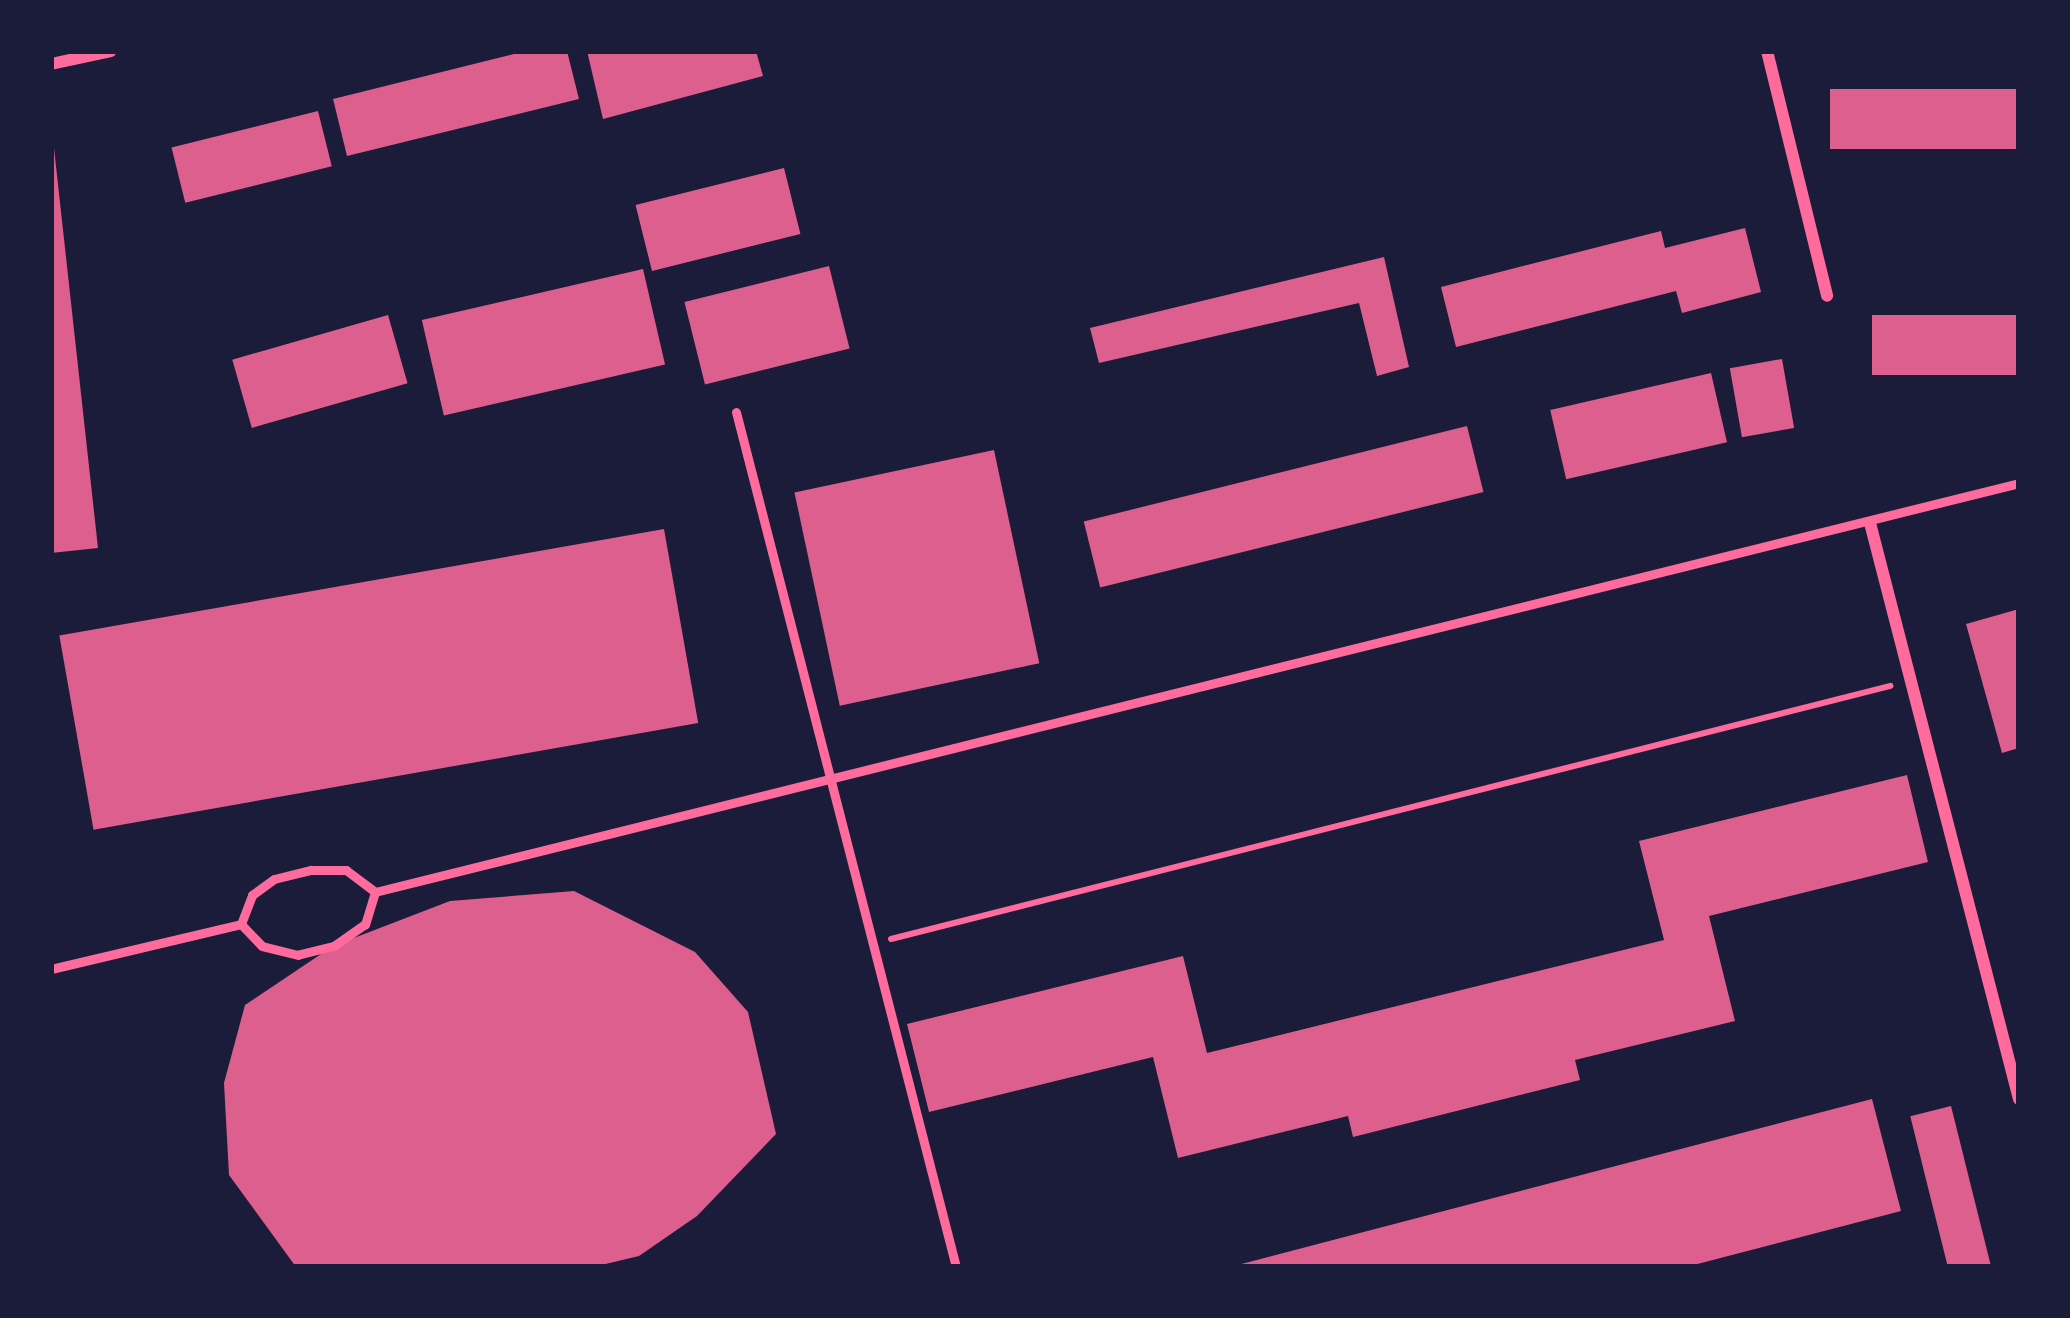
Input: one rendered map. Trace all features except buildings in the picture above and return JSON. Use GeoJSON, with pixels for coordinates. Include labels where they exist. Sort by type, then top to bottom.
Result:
{"type":"FeatureCollection","features":[{"type":"Feature","properties":{"kind":"street"},"geometry":{"type":"LineString","coordinates":[[51,64],[111,51]]}},
{"type":"Feature","properties":{"kind":"street"},"geometry":{"type":"LineString","coordinates":[[1767,51],[1827,296]]}},
{"type":"Feature","properties":{"kind":"street"},"geometry":{"type":"LineString","coordinates":[[1870,523],[2019,1099]]}},
{"type":"Feature","properties":{"kind":"lane"},"geometry":{"type":"LineString","coordinates":[[736,412],[956,1267]]}},
{"type":"Feature","properties":{"kind":"lane"},"geometry":{"type":"LineString","coordinates":[[375,892],[2019,483]]}},
{"type":"Feature","properties":{"kind":"lane"},"geometry":{"type":"LineString","coordinates":[[241,925],[252,895],[274,878],[346,870],[375,892]]}},
{"type":"Feature","properties":{"kind":"lane"},"geometry":{"type":"LineString","coordinates":[[241,925],[262,946],[298,955],[333,946],[364,925],[375,892]]}},
{"type":"Feature","properties":{"kind":"lane"},"geometry":{"type":"LineString","coordinates":[[51,969],[241,925]]}},
{"type":"Feature","properties":{"kind":"path"},"geometry":{"type":"LineString","coordinates":[[875,942],[1910,681]]}}]}
